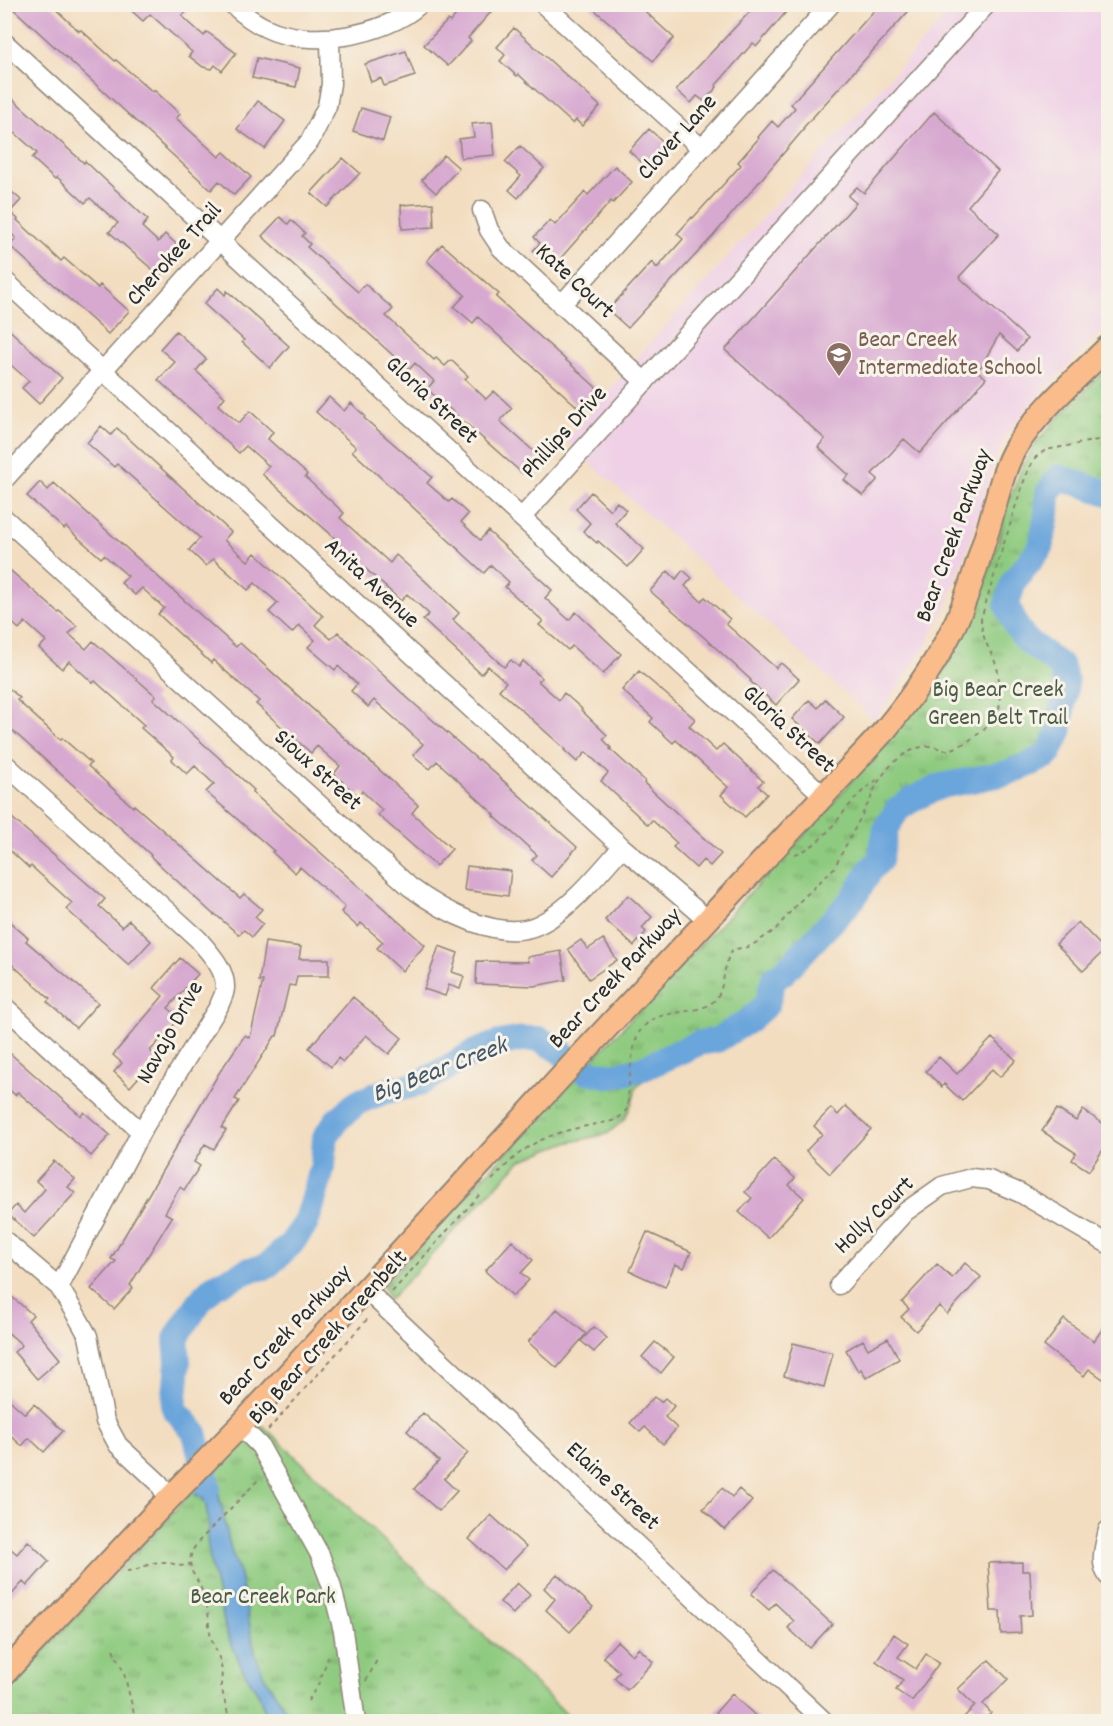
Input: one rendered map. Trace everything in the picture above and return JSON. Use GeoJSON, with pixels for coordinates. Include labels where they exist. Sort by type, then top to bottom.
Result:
{"type":"FeatureCollection","features":[{"type":"Feature","properties":{"kind":"main road","name":"Bear Creek Parkway"},"geometry":{"type":"LineString","coordinates":[[4,1674],[217,1448],[374,1296],[534,1106],[885,730],[911,698],[936,661],[956,622],[985,542],[1007,464],[1015,447],[1045,410],[1108,346]]}},
{"type":"Feature","properties":{"kind":"street"},"geometry":{"type":"LineString","coordinates":[[232,4],[245,16],[268,30],[292,36],[330,39],[371,31],[413,11],[420,4]]}},
{"type":"Feature","properties":{"kind":"street"},"geometry":{"type":"LineString","coordinates":[[543,4],[701,148]]}},
{"type":"Feature","properties":{"kind":"street","name":"Clover Lane"},"geometry":{"type":"LineString","coordinates":[[561,304],[831,4]]}},
{"type":"Feature","properties":{"kind":"street","name":"Phillips Drive"},"geometry":{"type":"LineString","coordinates":[[522,517],[987,4]]}},
{"type":"Feature","properties":{"kind":"street","name":"Cherokee Trail"},"geometry":{"type":"LineString","coordinates":[[4,480],[310,141],[327,106],[331,84],[330,39]]}},
{"type":"Feature","properties":{"kind":"street","name":"Gloria Street"},"geometry":{"type":"LineString","coordinates":[[4,42],[824,796]]}},
{"type":"Feature","properties":{"kind":"street","name":"Kate Court"},"geometry":{"type":"LineString","coordinates":[[482,210],[489,230],[501,248],[645,382]]}},
{"type":"Feature","properties":{"kind":"street","name":"Anita Avenue"},"geometry":{"type":"LineString","coordinates":[[4,280],[622,847],[708,920]]}},
{"type":"Feature","properties":{"kind":"street","name":"Sioux Street"},"geometry":{"type":"LineString","coordinates":[[4,518],[410,887],[444,910],[505,930],[537,926],[575,897],[622,847]]}},
{"type":"Feature","properties":{"kind":"street","name":"Navajo Drive"},"geometry":{"type":"LineString","coordinates":[[4,763],[198,939],[219,967],[224,979],[225,990],[219,1006],[141,1132],[59,1287]]}},
{"type":"Feature","properties":{"kind":"street"},"geometry":{"type":"LineString","coordinates":[[4,1006],[141,1132]]}},
{"type":"Feature","properties":{"kind":"street","name":"Holly Court"},"geometry":{"type":"LineString","coordinates":[[839,1285],[905,1212],[942,1185],[970,1179],[988,1180],[1020,1193],[1108,1244]]}},
{"type":"Feature","properties":{"kind":"street"},"geometry":{"type":"LineString","coordinates":[[4,1240],[59,1287],[88,1336],[105,1421],[118,1445],[159,1483],[168,1499]]}},
{"type":"Feature","properties":{"kind":"street","name":"Elaine Street"},"geometry":{"type":"LineString","coordinates":[[374,1296],[825,1722]]}},
{"type":"Feature","properties":{"kind":"street"},"geometry":{"type":"LineString","coordinates":[[240,1426],[257,1442],[320,1555],[331,1584],[343,1631],[356,1722]]}},
{"type":"Feature","properties":{"kind":"street"},"geometry":{"type":"LineString","coordinates":[[1108,1530],[1103,1555],[1103,1566],[1108,1576]]}},
{"type":"Feature","properties":{"kind":"path"},"geometry":{"type":"LineString","coordinates":[[788,855],[812,846],[865,789],[879,779]]}},
{"type":"Feature","properties":{"kind":"path"},"geometry":{"type":"LineString","coordinates":[[491,1182],[524,1149],[541,1139],[619,1118],[628,1107],[634,1051]]}},
{"type":"Feature","properties":{"kind":"path","name":"Big Bear Creek Greenbelt"},"geometry":{"type":"LineString","coordinates":[[257,1442],[374,1296],[483,1190]]}},
{"type":"Feature","properties":{"kind":"path"},"geometry":{"type":"LineString","coordinates":[[230,1722],[221,1686],[220,1660],[211,1638],[207,1604],[190,1564],[192,1551],[199,1541],[263,1474]]}},
{"type":"Feature","properties":{"kind":"path"},"geometry":{"type":"LineString","coordinates":[[125,1570],[135,1570],[162,1562],[179,1566],[190,1564]]}},
{"type":"Feature","properties":{"kind":"path"},"geometry":{"type":"LineString","coordinates":[[113,1648],[124,1673],[136,1722]]}},
{"type":"Feature","properties":{"kind":"path"},"geometry":{"type":"LineString","coordinates":[[308,1701],[319,1683],[329,1655],[346,1650]]}},
{"type":"Feature","properties":{"kind":"shaded area","name":"Bear Creek Intermediate School"},"geometry":{"type":"Polygon","coordinates":[[[956,5],[1108,5],[1108,325],[1034,400],[1005,437],[945,609],[925,647],[875,720],[566,441],[650,343],[956,5]]]}},
{"type":"Feature","properties":{"kind":"green space","name":"Big Bear Creek Green Belt Trail"},"geometry":{"type":"Polygon","coordinates":[[[1108,367],[1108,493],[1059,477],[1048,493],[1041,547],[1014,581],[1007,603],[1016,626],[1026,640],[1061,666],[1066,682],[1059,732],[1048,755],[1007,773],[941,786],[898,809],[886,828],[880,860],[853,899],[784,972],[774,978],[767,1004],[748,1021],[732,1030],[659,1064],[636,1088],[625,1119],[607,1134],[562,1144],[520,1161],[389,1300],[383,1286],[824,814],[943,672],[975,614],[1007,505],[1022,467],[1037,442],[1055,421],[1108,367]]]}},
{"type":"Feature","properties":{"kind":"green space","name":"Bear Creek Park"},"geometry":{"type":"Polygon","coordinates":[[[258,1421],[574,1721],[5,1722],[4,1694],[258,1421]]]}},
{"type":"Feature","properties":{"kind":"water"},"geometry":{"type":"Polygon","coordinates":[[[217,1465],[217,1486],[231,1550],[239,1571],[256,1657],[265,1678],[293,1721],[268,1721],[259,1695],[242,1668],[227,1634],[211,1566],[207,1540],[209,1528],[206,1505],[201,1497],[195,1495],[217,1465]]]}},
{"type":"Feature","properties":{"kind":"building"},"geometry":{"type":"Polygon","coordinates":[[[8,4],[50,4],[115,61],[153,92],[154,90],[180,114],[176,118],[219,157],[224,152],[251,177],[234,195],[219,181],[211,190],[8,4]]]}},
{"type":"Feature","properties":{"kind":"building"},"geometry":{"type":"Polygon","coordinates":[[[124,4],[183,4],[188,10],[182,16],[204,36],[207,32],[236,53],[222,71],[215,65],[212,69],[203,67],[189,56],[192,52],[150,14],[143,21],[124,4]]]}},
{"type":"Feature","properties":{"kind":"building"},"geometry":{"type":"Polygon","coordinates":[[[465,4],[498,4],[468,38],[471,41],[448,66],[424,45],[448,20],[450,22],[465,4]]]}},
{"type":"Feature","properties":{"kind":"building"},"geometry":{"type":"Polygon","coordinates":[[[588,4],[637,4],[674,38],[653,61],[588,4]]]}},
{"type":"Feature","properties":{"kind":"building"},"geometry":{"type":"Polygon","coordinates":[[[757,4],[793,4],[757,46],[753,43],[704,101],[697,96],[691,103],[676,90],[757,4]]]}},
{"type":"Feature","properties":{"kind":"building"},"geometry":{"type":"Polygon","coordinates":[[[880,4],[915,4],[803,128],[713,236],[628,328],[608,310],[652,262],[657,268],[683,239],[677,234],[741,165],[738,162],[758,137],[772,121],[778,127],[795,108],[791,104],[880,4]]]}},
{"type":"Feature","properties":{"kind":"building"},"geometry":{"type":"Polygon","coordinates":[[[514,28],[600,106],[582,126],[576,120],[573,124],[518,74],[517,76],[500,61],[505,55],[497,47],[514,28]]]}},
{"type":"Feature","properties":{"kind":"building"},"geometry":{"type":"Polygon","coordinates":[[[406,51],[415,76],[384,86],[381,78],[371,82],[365,64],[406,51]]]}},
{"type":"Feature","properties":{"kind":"building"},"geometry":{"type":"Polygon","coordinates":[[[257,58],[300,68],[296,87],[252,78],[257,58]]]}},
{"type":"Feature","properties":{"kind":"building"},"geometry":{"type":"Polygon","coordinates":[[[4,91],[84,163],[85,161],[148,220],[142,227],[158,242],[165,234],[183,250],[160,276],[109,232],[118,223],[90,198],[85,203],[32,158],[37,153],[4,123],[4,91]]]}},
{"type":"Feature","properties":{"kind":"building"},"geometry":{"type":"Polygon","coordinates":[[[258,101],[285,121],[265,149],[237,129],[258,101]]]}},
{"type":"Feature","properties":{"kind":"building"},"geometry":{"type":"Polygon","coordinates":[[[361,108],[390,117],[383,141],[353,131],[361,108]]]}},
{"type":"Feature","properties":{"kind":"building","name":"Bear Creek Intermediate School"},"geometry":{"type":"Polygon","coordinates":[[[934,112],[998,171],[968,206],[999,234],[959,277],[1027,339],[1017,351],[999,335],[985,362],[977,371],[986,378],[920,453],[904,439],[872,474],[878,479],[863,496],[844,480],[849,475],[818,447],[825,439],[725,350],[856,203],[848,196],[857,187],[864,193],[934,112]]]}},
{"type":"Feature","properties":{"kind":"building"},"geometry":{"type":"Polygon","coordinates":[[[492,122],[495,155],[461,158],[459,139],[474,137],[472,124],[492,122]]]}},
{"type":"Feature","properties":{"kind":"building"},"geometry":{"type":"Polygon","coordinates":[[[649,129],[667,145],[647,167],[629,151],[649,129]]]}},
{"type":"Feature","properties":{"kind":"building"},"geometry":{"type":"Polygon","coordinates":[[[520,146],[544,168],[518,198],[509,190],[521,176],[505,162],[520,146]]]}},
{"type":"Feature","properties":{"kind":"building"},"geometry":{"type":"Polygon","coordinates":[[[444,155],[459,168],[436,193],[422,180],[444,155]]]}},
{"type":"Feature","properties":{"kind":"building"},"geometry":{"type":"Polygon","coordinates":[[[343,158],[360,173],[327,207],[311,193],[343,158]]]}},
{"type":"Feature","properties":{"kind":"building"},"geometry":{"type":"Polygon","coordinates":[[[615,166],[632,182],[613,203],[611,201],[552,268],[533,251],[540,243],[534,237],[550,220],[555,225],[585,192],[588,195],[615,166]]]}},
{"type":"Feature","properties":{"kind":"building"},"geometry":{"type":"Polygon","coordinates":[[[4,185],[21,200],[10,212],[17,220],[61,261],[64,258],[98,288],[100,285],[129,311],[108,334],[10,246],[16,238],[8,231],[4,234],[4,185]]]}},
{"type":"Feature","properties":{"kind":"building"},"geometry":{"type":"Polygon","coordinates":[[[433,203],[434,227],[402,229],[401,205],[433,203]]]}},
{"type":"Feature","properties":{"kind":"building"},"geometry":{"type":"Polygon","coordinates":[[[280,217],[288,224],[291,220],[305,233],[302,236],[310,244],[307,247],[358,292],[365,284],[393,309],[386,316],[434,360],[436,358],[445,366],[451,360],[468,376],[465,379],[486,399],[494,391],[512,408],[500,421],[539,456],[523,474],[427,389],[434,381],[415,363],[409,370],[262,236],[280,217]]]}},
{"type":"Feature","properties":{"kind":"building"},"geometry":{"type":"Polygon","coordinates":[[[442,244],[499,294],[496,297],[599,390],[581,410],[478,317],[473,323],[454,307],[465,295],[427,261],[442,244]]]}},
{"type":"Feature","properties":{"kind":"building"},"geometry":{"type":"Polygon","coordinates":[[[218,288],[225,295],[227,291],[289,346],[270,368],[242,342],[244,340],[204,304],[218,288]]]}},
{"type":"Feature","properties":{"kind":"building"},"geometry":{"type":"Polygon","coordinates":[[[4,325],[62,378],[39,404],[22,388],[29,381],[4,359],[4,325]]]}},
{"type":"Feature","properties":{"kind":"building"},"geometry":{"type":"Polygon","coordinates":[[[176,331],[206,359],[196,371],[225,397],[218,405],[239,423],[250,411],[273,432],[268,439],[307,474],[305,477],[344,513],[340,518],[390,563],[396,555],[422,578],[459,613],[453,620],[504,667],[511,660],[519,667],[523,661],[542,678],[538,681],[559,700],[564,693],[582,709],[607,735],[603,739],[610,749],[721,854],[710,866],[703,860],[696,868],[673,847],[677,843],[652,820],[648,825],[601,781],[608,773],[586,752],[577,762],[499,690],[506,682],[488,666],[481,674],[423,620],[429,614],[407,594],[401,601],[334,540],[335,538],[262,474],[269,466],[246,446],[239,453],[158,380],[175,362],[160,349],[176,331]]]}},
{"type":"Feature","properties":{"kind":"building"},"geometry":{"type":"Polygon","coordinates":[[[329,397],[344,411],[351,403],[365,416],[364,418],[432,477],[427,483],[449,502],[452,499],[468,514],[461,522],[480,540],[488,531],[552,590],[545,598],[569,620],[576,612],[621,654],[603,674],[572,646],[568,650],[539,625],[543,621],[505,587],[509,582],[491,565],[484,573],[352,451],[356,447],[316,412],[329,397]]]}},
{"type":"Feature","properties":{"kind":"building"},"geometry":{"type":"Polygon","coordinates":[[[101,426],[111,435],[117,428],[231,532],[224,540],[248,561],[255,553],[323,616],[315,625],[331,639],[338,632],[402,693],[577,847],[551,877],[532,860],[537,855],[437,761],[430,769],[413,755],[423,744],[374,700],[368,707],[351,691],[357,684],[338,666],[335,670],[308,647],[315,640],[299,625],[292,633],[269,612],[278,603],[255,583],[248,590],[213,559],[206,566],[189,550],[200,538],[117,464],[114,467],[87,443],[101,426]]]}},
{"type":"Feature","properties":{"kind":"building"},"geometry":{"type":"Polygon","coordinates":[[[40,482],[48,490],[54,483],[236,647],[240,643],[418,805],[412,813],[452,849],[436,866],[378,815],[382,810],[362,791],[358,796],[334,774],[340,766],[317,746],[311,753],[256,704],[259,701],[213,660],[211,663],[158,614],[164,608],[142,588],[135,595],[121,583],[128,576],[104,555],[101,558],[66,527],[64,529],[27,496],[40,482]]]}},
{"type":"Feature","properties":{"kind":"building"},"geometry":{"type":"Polygon","coordinates":[[[591,492],[610,510],[617,502],[626,510],[615,523],[644,549],[628,567],[583,531],[590,523],[576,509],[591,492]]]}},
{"type":"Feature","properties":{"kind":"building"},"geometry":{"type":"Polygon","coordinates":[[[4,565],[77,626],[69,634],[86,649],[93,641],[156,696],[153,699],[254,790],[252,792],[425,945],[402,971],[377,948],[383,942],[361,923],[358,927],[341,912],[345,907],[300,867],[295,873],[272,852],[274,851],[206,792],[214,784],[195,766],[187,774],[172,760],[174,757],[141,728],[144,725],[95,681],[93,683],[69,661],[62,669],[39,648],[46,641],[25,622],[19,629],[6,617],[13,609],[4,601],[4,565]]]}},
{"type":"Feature","properties":{"kind":"building"},"geometry":{"type":"Polygon","coordinates":[[[683,570],[692,578],[685,586],[701,601],[705,597],[730,619],[726,624],[776,668],[781,663],[799,679],[776,705],[706,639],[650,591],[668,571],[676,579],[683,570]]]}},
{"type":"Feature","properties":{"kind":"building"},"geometry":{"type":"Polygon","coordinates":[[[639,671],[695,719],[689,726],[716,751],[723,744],[763,781],[758,786],[767,794],[745,817],[721,795],[728,787],[676,740],[673,743],[650,722],[653,718],[622,690],[639,671]]]}},
{"type":"Feature","properties":{"kind":"building"},"geometry":{"type":"Polygon","coordinates":[[[4,684],[20,698],[17,700],[61,740],[62,738],[91,763],[88,766],[133,807],[134,805],[240,898],[244,894],[262,909],[255,917],[263,924],[252,937],[244,930],[239,935],[214,915],[4,723],[4,684]]]}},
{"type":"Feature","properties":{"kind":"building"},"geometry":{"type":"Polygon","coordinates":[[[825,699],[844,717],[820,744],[792,719],[809,700],[818,708],[825,699]]]}},
{"type":"Feature","properties":{"kind":"building"},"geometry":{"type":"Polygon","coordinates":[[[4,811],[105,899],[99,906],[122,927],[129,920],[151,941],[129,965],[66,909],[72,903],[4,845],[4,811]]]}},
{"type":"Feature","properties":{"kind":"building"},"geometry":{"type":"Polygon","coordinates":[[[467,866],[511,871],[508,896],[464,890],[467,866]]]}},
{"type":"Feature","properties":{"kind":"building"},"geometry":{"type":"Polygon","coordinates":[[[628,895],[652,917],[642,928],[646,932],[634,946],[605,920],[628,895]]]}},
{"type":"Feature","properties":{"kind":"building"},"geometry":{"type":"Polygon","coordinates":[[[4,917],[28,938],[26,941],[98,1003],[76,1028],[47,1002],[50,999],[4,957],[4,917]]]}},
{"type":"Feature","properties":{"kind":"building"},"geometry":{"type":"Polygon","coordinates":[[[1078,922],[1105,950],[1083,971],[1056,944],[1078,922]]]}},
{"type":"Feature","properties":{"kind":"building"},"geometry":{"type":"Polygon","coordinates":[[[603,939],[617,960],[589,979],[568,949],[581,940],[588,949],[603,939]]]}},
{"type":"Feature","properties":{"kind":"building"},"geometry":{"type":"Polygon","coordinates":[[[265,942],[301,947],[299,959],[329,959],[329,976],[297,976],[295,986],[289,985],[277,1036],[235,1099],[239,1101],[222,1128],[226,1130],[214,1149],[205,1144],[194,1162],[200,1166],[184,1190],[180,1187],[165,1213],[172,1217],[130,1285],[133,1288],[114,1309],[91,1289],[116,1261],[111,1259],[219,1073],[245,1035],[250,1038],[263,981],[259,981],[265,942]]]}},
{"type":"Feature","properties":{"kind":"building"},"geometry":{"type":"Polygon","coordinates":[[[439,946],[458,953],[452,972],[464,976],[460,989],[449,985],[445,996],[424,989],[439,946]]]}},
{"type":"Feature","properties":{"kind":"building"},"geometry":{"type":"Polygon","coordinates":[[[561,951],[566,980],[534,986],[476,984],[477,961],[528,962],[527,957],[561,951]]]}},
{"type":"Feature","properties":{"kind":"building"},"geometry":{"type":"Polygon","coordinates":[[[180,958],[198,974],[168,1008],[180,1018],[150,1051],[157,1057],[130,1087],[114,1072],[122,1063],[113,1055],[163,996],[154,988],[180,958]]]}},
{"type":"Feature","properties":{"kind":"building"},"geometry":{"type":"Polygon","coordinates":[[[353,997],[402,1038],[389,1054],[366,1035],[343,1062],[338,1058],[331,1067],[309,1048],[353,997]]]}},
{"type":"Feature","properties":{"kind":"building"},"geometry":{"type":"Polygon","coordinates":[[[992,1038],[1016,1060],[1000,1077],[992,1069],[962,1101],[944,1084],[942,1087],[926,1071],[939,1057],[957,1074],[992,1038]]]}},
{"type":"Feature","properties":{"kind":"building"},"geometry":{"type":"Polygon","coordinates":[[[4,1048],[81,1116],[84,1112],[110,1135],[91,1156],[18,1092],[15,1095],[4,1085],[4,1048]]]}},
{"type":"Feature","properties":{"kind":"building"},"geometry":{"type":"Polygon","coordinates":[[[846,1106],[871,1129],[830,1174],[806,1151],[822,1134],[814,1126],[831,1108],[838,1115],[846,1106]]]}},
{"type":"Feature","properties":{"kind":"building"},"geometry":{"type":"Polygon","coordinates":[[[1057,1109],[1076,1121],[1083,1110],[1108,1127],[1108,1142],[1089,1171],[1072,1160],[1076,1153],[1042,1131],[1057,1109]]]}},
{"type":"Feature","properties":{"kind":"building"},"geometry":{"type":"Polygon","coordinates":[[[774,1160],[795,1178],[789,1185],[804,1198],[768,1238],[739,1212],[752,1198],[745,1192],[774,1160]]]}},
{"type":"Feature","properties":{"kind":"building"},"geometry":{"type":"Polygon","coordinates":[[[54,1161],[75,1179],[68,1187],[75,1193],[34,1238],[8,1214],[16,1205],[24,1213],[45,1189],[36,1181],[54,1161]]]}},
{"type":"Feature","properties":{"kind":"building"},"geometry":{"type":"Polygon","coordinates":[[[647,1232],[691,1252],[684,1268],[675,1264],[665,1287],[630,1271],[647,1232]]]}},
{"type":"Feature","properties":{"kind":"building"},"geometry":{"type":"Polygon","coordinates":[[[512,1241],[533,1260],[521,1273],[529,1280],[513,1296],[485,1271],[512,1241]]]}},
{"type":"Feature","properties":{"kind":"building"},"geometry":{"type":"Polygon","coordinates":[[[965,1263],[981,1277],[947,1314],[939,1306],[916,1331],[901,1317],[909,1309],[902,1302],[937,1264],[952,1278],[965,1263]]]}},
{"type":"Feature","properties":{"kind":"building"},"geometry":{"type":"Polygon","coordinates":[[[4,1290],[33,1315],[28,1320],[60,1359],[37,1379],[14,1352],[22,1345],[4,1329],[4,1290]]]}},
{"type":"Feature","properties":{"kind":"building"},"geometry":{"type":"Polygon","coordinates":[[[557,1309],[586,1334],[557,1368],[528,1342],[557,1309]]]}},
{"type":"Feature","properties":{"kind":"building"},"geometry":{"type":"Polygon","coordinates":[[[1064,1319],[1094,1341],[1108,1321],[1108,1372],[1103,1379],[1089,1369],[1084,1376],[1044,1346],[1064,1319]]]}},
{"type":"Feature","properties":{"kind":"building"},"geometry":{"type":"Polygon","coordinates":[[[594,1327],[607,1338],[594,1352],[581,1341],[594,1327]]]}},
{"type":"Feature","properties":{"kind":"building"},"geometry":{"type":"Polygon","coordinates":[[[888,1338],[899,1359],[866,1378],[861,1369],[858,1371],[846,1350],[863,1340],[868,1349],[888,1338]]]}},
{"type":"Feature","properties":{"kind":"building"},"geometry":{"type":"Polygon","coordinates":[[[655,1342],[674,1357],[661,1373],[642,1357],[655,1342]]]}},
{"type":"Feature","properties":{"kind":"building"},"geometry":{"type":"Polygon","coordinates":[[[793,1343],[833,1353],[824,1387],[784,1376],[793,1343]]]}},
{"type":"Feature","properties":{"kind":"building"},"geometry":{"type":"Polygon","coordinates":[[[4,1395],[25,1414],[34,1404],[63,1431],[44,1452],[29,1438],[22,1446],[8,1433],[4,1433],[4,1395]]]}},
{"type":"Feature","properties":{"kind":"building"},"geometry":{"type":"Polygon","coordinates":[[[654,1397],[661,1402],[665,1398],[674,1406],[665,1417],[677,1428],[663,1444],[645,1427],[640,1432],[630,1423],[654,1397]]]}},
{"type":"Feature","properties":{"kind":"building"},"geometry":{"type":"Polygon","coordinates":[[[423,1413],[468,1453],[444,1479],[457,1491],[439,1511],[414,1489],[439,1461],[407,1431],[423,1413]]]}},
{"type":"Feature","properties":{"kind":"building"},"geometry":{"type":"Polygon","coordinates":[[[722,1488],[732,1497],[739,1489],[752,1501],[725,1530],[703,1509],[722,1488]]]}},
{"type":"Feature","properties":{"kind":"building"},"geometry":{"type":"Polygon","coordinates":[[[491,1515],[526,1547],[504,1570],[469,1539],[491,1515]]]}},
{"type":"Feature","properties":{"kind":"building"},"geometry":{"type":"Polygon","coordinates":[[[28,1541],[49,1561],[27,1586],[23,1582],[4,1603],[4,1543],[17,1554],[28,1541]]]}},
{"type":"Feature","properties":{"kind":"building"},"geometry":{"type":"Polygon","coordinates":[[[1022,1562],[1022,1571],[1030,1571],[1032,1615],[1020,1616],[1021,1633],[1001,1634],[1000,1611],[991,1611],[988,1563],[1022,1562]]]}},
{"type":"Feature","properties":{"kind":"building"},"geometry":{"type":"Polygon","coordinates":[[[773,1570],[832,1624],[810,1648],[788,1628],[794,1621],[775,1603],[769,1610],[751,1594],[773,1570]]]}},
{"type":"Feature","properties":{"kind":"building"},"geometry":{"type":"Polygon","coordinates":[[[557,1574],[593,1607],[570,1632],[546,1610],[555,1599],[544,1588],[557,1574]]]}},
{"type":"Feature","properties":{"kind":"building"},"geometry":{"type":"Polygon","coordinates":[[[517,1583],[530,1595],[513,1614],[500,1602],[517,1583]]]}},
{"type":"Feature","properties":{"kind":"building"},"geometry":{"type":"Polygon","coordinates":[[[894,1634],[908,1644],[898,1657],[916,1669],[926,1654],[939,1663],[912,1701],[896,1690],[903,1680],[876,1661],[894,1634]]]}},
{"type":"Feature","properties":{"kind":"building"},"geometry":{"type":"Polygon","coordinates":[[[617,1641],[632,1655],[639,1648],[653,1662],[627,1690],[614,1678],[620,1672],[603,1657],[617,1641]]]}},
{"type":"Feature","properties":{"kind":"building"},"geometry":{"type":"Polygon","coordinates":[[[989,1660],[1008,1679],[983,1704],[991,1713],[983,1722],[959,1722],[975,1706],[958,1689],[989,1660]]]}},
{"type":"Feature","properties":{"kind":"building"},"geometry":{"type":"Polygon","coordinates":[[[732,1694],[762,1722],[727,1722],[716,1712],[732,1694]]]}},
{"type":"Feature","properties":{"kind":"waterway","name":"Big Bear Creek"},"geometry":{"type":"LineString","coordinates":[[208,1486],[195,1433],[174,1408],[178,1362],[176,1339],[200,1301],[213,1287],[249,1270],[266,1267],[291,1244],[306,1223],[323,1165],[325,1137],[337,1120],[358,1102],[386,1091],[419,1084],[473,1053],[499,1043],[538,1039],[556,1048],[585,1071],[612,1076],[644,1068],[699,1043],[717,1040],[748,1021],[767,1004],[774,978],[784,972],[853,899],[871,869],[880,860],[886,828],[898,809],[941,786],[1007,773],[1048,755],[1059,732],[1066,682],[1061,666],[1026,640],[1016,626],[1007,604],[1014,581],[1041,547],[1048,493],[1059,477],[1108,493]]}},
{"type":"Feature","properties":{"kind":"place","name":"Bear Creek Intermediate School"},"geometry":{"type":"Point","coordinates":[839,378]}}]}
